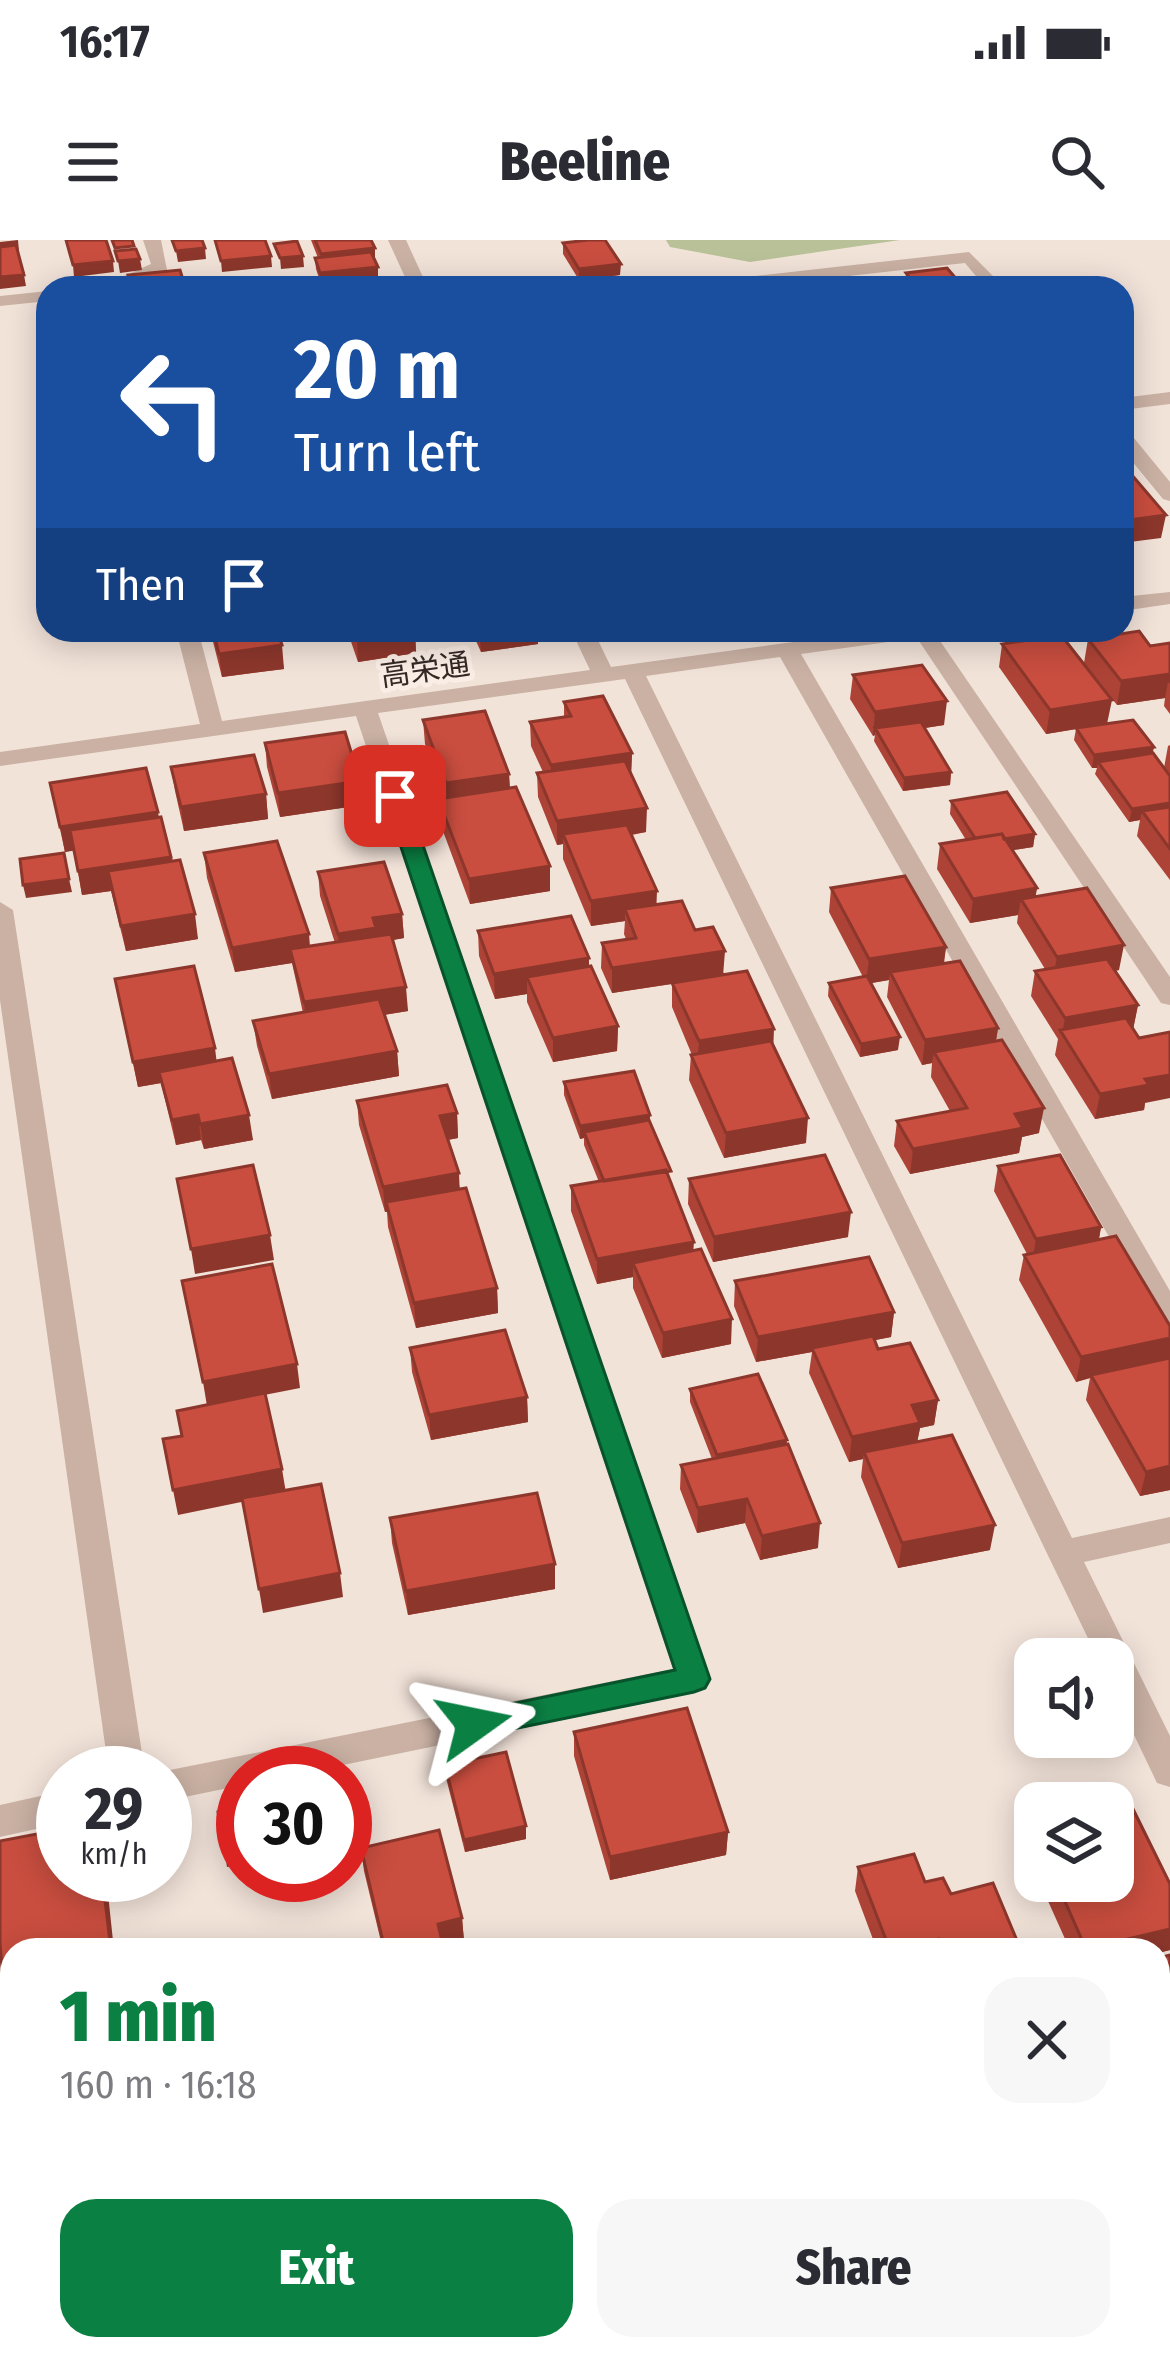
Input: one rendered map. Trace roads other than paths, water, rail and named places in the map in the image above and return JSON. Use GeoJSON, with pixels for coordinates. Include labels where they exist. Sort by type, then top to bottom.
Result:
{"type":"FeatureCollection","features":[{"type":"Feature","properties":{"kind":"street"},"geometry":{"type":"LineString","coordinates":[[136,276],[161,266],[152,240]]}},
{"type":"Feature","properties":{"kind":"street"},"geometry":{"type":"LineString","coordinates":[[397,240],[414,276]]}},
{"type":"Feature","properties":{"kind":"street"},"geometry":{"type":"LineString","coordinates":[[800,276],[969,257],[986,276]]}},
{"type":"Feature","properties":{"kind":"street"},"geometry":{"type":"LineString","coordinates":[[0,301],[36,297]]}},
{"type":"Feature","properties":{"kind":"street"},"geometry":{"type":"LineString","coordinates":[[1134,402],[1170,398]]}},
{"type":"Feature","properties":{"kind":"street"},"geometry":{"type":"LineString","coordinates":[[1134,451],[1170,495]]}},
{"type":"Feature","properties":{"kind":"street"},"geometry":{"type":"LineString","coordinates":[[1134,602],[1170,598]]}},
{"type":"Feature","properties":{"kind":"street"},"geometry":{"type":"LineString","coordinates":[[190,642],[213,730]]}},
{"type":"Feature","properties":{"kind":"street"},"geometry":{"type":"LineString","coordinates":[[592,642],[619,674],[1170,1772]]}},
{"type":"Feature","properties":{"kind":"street","name":"高栄通"},"geometry":{"type":"LineString","coordinates":[[0,759],[842,642]]}},
{"type":"Feature","properties":{"kind":"street"},"geometry":{"type":"LineString","coordinates":[[932,642],[1170,997]]}},
{"type":"Feature","properties":{"kind":"street"},"geometry":{"type":"LineString","coordinates":[[787,650],[1170,1317]]}},
{"type":"Feature","properties":{"kind":"street"},"geometry":{"type":"LineString","coordinates":[[192,1781],[694,1679],[365,708]]}},
{"type":"Feature","properties":{"kind":"street"},"geometry":{"type":"LineString","coordinates":[[0,910],[123,1746]]}},
{"type":"Feature","properties":{"kind":"street"},"geometry":{"type":"LineString","coordinates":[[1063,1553],[1170,1530]]}},
{"type":"Feature","properties":{"kind":"street"},"geometry":{"type":"LineString","coordinates":[[0,1821],[36,1814]]}}]}
